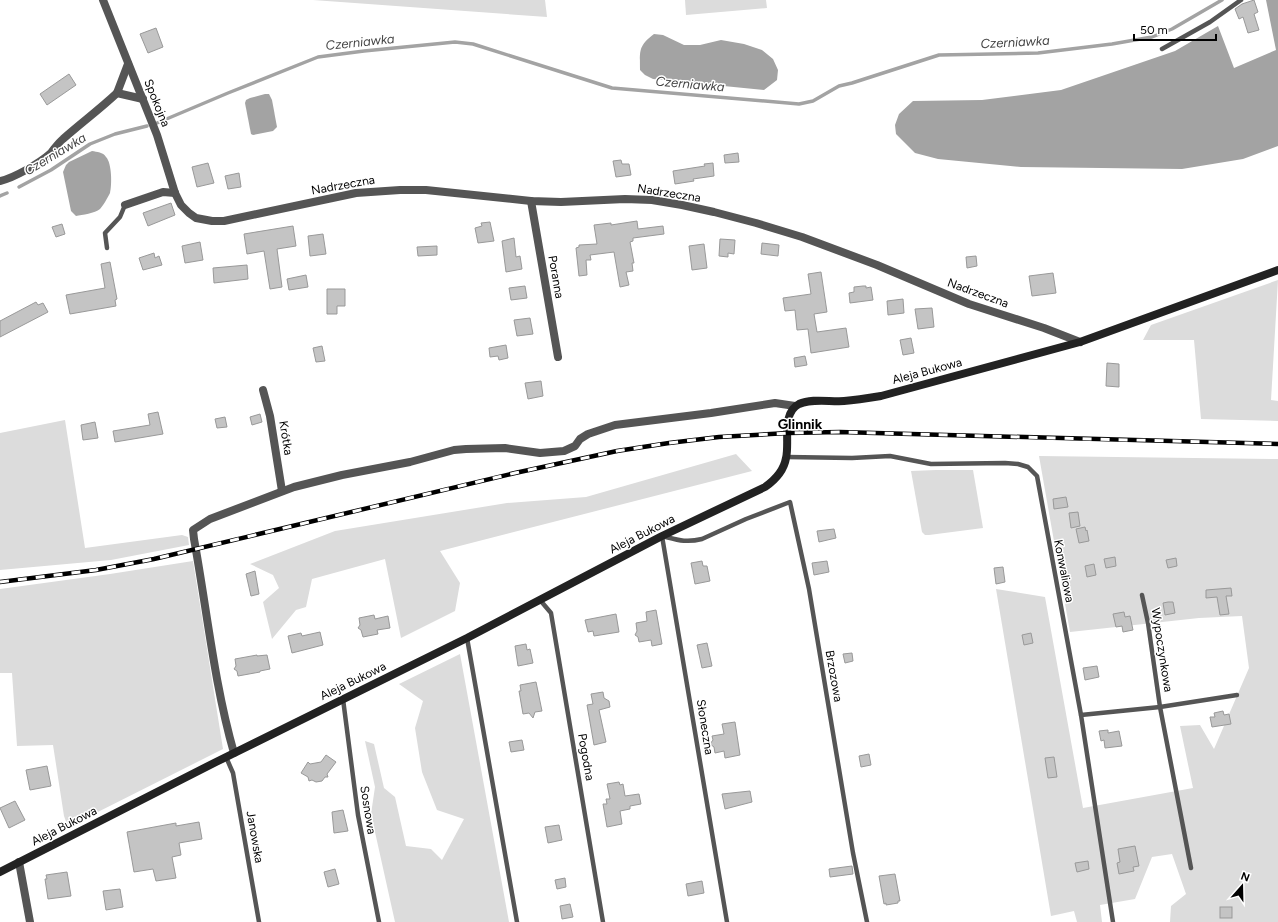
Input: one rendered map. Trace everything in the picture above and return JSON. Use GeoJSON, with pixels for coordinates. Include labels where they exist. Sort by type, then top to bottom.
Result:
{"type":"FeatureCollection","features":[{"type":"Feature","properties":{"kind":"street","name":"Spokojna"},"geometry":{"type":"LineString","coordinates":[[103,0],[157,135],[175,193],[181,205],[189,213]]}},
{"type":"Feature","properties":{"kind":"street"},"geometry":{"type":"LineString","coordinates":[[0,181],[8,179],[50,153],[62,140],[103,106],[117,93],[128,64]]}},
{"type":"Feature","properties":{"kind":"street"},"geometry":{"type":"LineString","coordinates":[[117,93],[143,99]]}},
{"type":"Feature","properties":{"kind":"street","name":"Nadrzeczna"},"geometry":{"type":"LineString","coordinates":[[189,213],[196,218],[203,220],[224,221],[356,193],[400,190],[426,190],[531,202],[639,199],[682,205],[756,223],[836,249],[969,304],[1044,328],[1080,342]]}},
{"type":"Feature","properties":{"kind":"street"},"geometry":{"type":"LineString","coordinates":[[125,205],[163,192],[175,193]]}},
{"type":"Feature","properties":{"kind":"street","name":"Poranna"},"geometry":{"type":"LineString","coordinates":[[531,202],[558,357]]}},
{"type":"Feature","properties":{"kind":"street","name":"Aleja Bukowa"},"geometry":{"type":"LineString","coordinates":[[0,872],[226,757],[467,638],[662,536],[765,487],[778,475],[785,463],[787,457],[788,418],[795,406],[806,402],[852,400],[881,396],[1080,342],[1278,270]]}},
{"type":"Feature","properties":{"kind":"street","name":"Krótka"},"geometry":{"type":"LineString","coordinates":[[263,390],[270,416],[282,491]]}},
{"type":"Feature","properties":{"kind":"street"},"geometry":{"type":"LineString","coordinates":[[234,753],[227,729],[215,666],[193,530],[210,519],[282,491],[342,475],[410,462],[454,450],[505,448],[540,453],[564,451],[575,446],[580,439],[588,434],[615,425],[704,414],[775,403],[795,406]]}},
{"type":"Feature","properties":{"kind":"street"},"geometry":{"type":"LineString","coordinates":[[19,862],[30,922]]}},
{"type":"Feature","properties":{"kind":"lane"},"geometry":{"type":"LineString","coordinates":[[1162,49],[1210,22],[1241,0]]}},
{"type":"Feature","properties":{"kind":"lane"},"geometry":{"type":"LineString","coordinates":[[107,248],[105,233],[120,217],[125,205]]}},
{"type":"Feature","properties":{"kind":"lane","name":"Konwaliowa"},"geometry":{"type":"LineString","coordinates":[[787,457],[852,458],[890,456],[931,464],[1005,463],[1028,466],[1037,476],[1081,715],[1113,922]]}},
{"type":"Feature","properties":{"kind":"lane","name":"Brzozowa"},"geometry":{"type":"LineString","coordinates":[[662,536],[685,541],[702,539],[763,512],[790,502],[810,597],[853,853],[867,922]]}},
{"type":"Feature","properties":{"kind":"lane","name":"Słoneczna"},"geometry":{"type":"LineString","coordinates":[[662,536],[727,922]]}},
{"type":"Feature","properties":{"kind":"lane","name":"Wypoczynkowa"},"geometry":{"type":"LineString","coordinates":[[1142,595],[1148,623],[1160,707],[1191,868]]}},
{"type":"Feature","properties":{"kind":"lane","name":"Pogodna"},"geometry":{"type":"LineString","coordinates":[[540,600],[551,613],[603,922]]}},
{"type":"Feature","properties":{"kind":"lane"},"geometry":{"type":"LineString","coordinates":[[467,638],[517,922]]}},
{"type":"Feature","properties":{"kind":"lane"},"geometry":{"type":"LineString","coordinates":[[1081,715],[1160,707],[1237,696]]}},
{"type":"Feature","properties":{"kind":"lane","name":"Sosnowa"},"geometry":{"type":"LineString","coordinates":[[343,700],[358,816],[379,922]]}},
{"type":"Feature","properties":{"kind":"lane","name":"Janowska"},"geometry":{"type":"LineString","coordinates":[[226,757],[233,773],[260,922]]}},
{"type":"Feature","properties":{"kind":"shaded area"},"geometry":{"type":"Polygon","coordinates":[[[313,0],[545,0],[547,17],[313,0]]]}},
{"type":"Feature","properties":{"kind":"shaded area"},"geometry":{"type":"Polygon","coordinates":[[[685,0],[766,0],[767,8],[686,15],[685,0]]]}},
{"type":"Feature","properties":{"kind":"shaded area"},"geometry":{"type":"Polygon","coordinates":[[[1266,0],[1278,0],[1278,146],[1243,159],[1182,169],[1021,167],[938,159],[915,153],[896,134],[895,125],[899,114],[913,101],[982,100],[1061,90],[1175,51],[1218,26],[1234,68],[1276,50],[1266,0]]]}},
{"type":"Feature","properties":{"kind":"shaded area"},"geometry":{"type":"Polygon","coordinates":[[[654,34],[663,35],[684,45],[700,45],[721,40],[744,44],[762,50],[773,59],[778,70],[777,80],[764,90],[653,79],[645,75],[640,70],[640,58],[641,49],[645,42],[654,34]]]}},
{"type":"Feature","properties":{"kind":"shaded area"},"geometry":{"type":"Polygon","coordinates":[[[269,94],[272,100],[277,127],[273,131],[253,135],[251,134],[245,103],[246,100],[250,98],[269,94]]]}},
{"type":"Feature","properties":{"kind":"shaded area"},"geometry":{"type":"Polygon","coordinates":[[[92,151],[100,152],[105,155],[108,160],[111,174],[110,193],[100,209],[92,213],[76,216],[71,211],[63,172],[69,162],[92,151]]]}},
{"type":"Feature","properties":{"kind":"shaded area"},"geometry":{"type":"Polygon","coordinates":[[[1278,280],[1271,400],[1278,401],[1278,421],[1201,419],[1194,340],[1143,340],[1151,325],[1278,280]]]}},
{"type":"Feature","properties":{"kind":"shaded area"},"geometry":{"type":"Polygon","coordinates":[[[65,420],[85,548],[182,535],[188,537],[189,545],[111,560],[0,570],[0,433],[65,420]]]}},
{"type":"Feature","properties":{"kind":"shaded area"},"geometry":{"type":"Polygon","coordinates":[[[736,454],[752,471],[440,551],[460,583],[455,611],[401,638],[385,559],[312,579],[306,607],[296,610],[272,639],[263,602],[279,588],[273,575],[250,564],[335,531],[507,503],[586,497],[736,454]]]}},
{"type":"Feature","properties":{"kind":"shaded area"},"geometry":{"type":"Polygon","coordinates":[[[1039,456],[1278,459],[1278,922],[1170,922],[1171,906],[1186,894],[1172,854],[1152,857],[1135,899],[1100,905],[1102,922],[1077,922],[1074,911],[1051,916],[996,589],[1045,597],[1083,808],[1193,788],[1180,726],[1200,725],[1214,749],[1249,668],[1242,616],[1199,618],[1070,632],[1039,456]]]}},
{"type":"Feature","properties":{"kind":"shaded area"},"geometry":{"type":"Polygon","coordinates":[[[973,470],[983,528],[929,535],[925,535],[922,532],[911,471],[973,470]]]}},
{"type":"Feature","properties":{"kind":"shaded area"},"geometry":{"type":"Polygon","coordinates":[[[193,561],[223,749],[68,827],[64,816],[53,745],[17,746],[12,673],[0,673],[0,589],[193,561]]]}},
{"type":"Feature","properties":{"kind":"shaded area"},"geometry":{"type":"Polygon","coordinates":[[[460,654],[509,922],[395,922],[371,814],[375,787],[365,741],[374,744],[384,788],[395,797],[406,846],[431,849],[442,860],[464,819],[437,810],[422,772],[415,728],[423,701],[399,684],[460,654]]]}},
{"type":"Feature","properties":{"kind":"building"},"geometry":{"type":"Polygon","coordinates":[[[1254,0],[1258,12],[1254,14],[1259,30],[1248,33],[1243,17],[1239,19],[1235,9],[1242,4],[1254,0]]]}},
{"type":"Feature","properties":{"kind":"building"},"geometry":{"type":"Polygon","coordinates":[[[156,28],[163,47],[148,53],[140,34],[156,28]]]}},
{"type":"Feature","properties":{"kind":"building"},"geometry":{"type":"Polygon","coordinates":[[[69,74],[76,85],[47,105],[40,94],[69,74]]]}},
{"type":"Feature","properties":{"kind":"building"},"geometry":{"type":"Polygon","coordinates":[[[738,153],[739,162],[725,163],[724,155],[738,153]]]}},
{"type":"Feature","properties":{"kind":"building"},"geometry":{"type":"Polygon","coordinates":[[[621,160],[622,164],[629,164],[631,175],[616,177],[613,161],[621,160]]]}},
{"type":"Feature","properties":{"kind":"building"},"geometry":{"type":"Polygon","coordinates":[[[208,163],[214,183],[197,187],[192,167],[208,163]]]}},
{"type":"Feature","properties":{"kind":"building"},"geometry":{"type":"Polygon","coordinates":[[[713,163],[714,176],[693,179],[694,181],[675,184],[673,171],[705,166],[704,164],[713,163]]]}},
{"type":"Feature","properties":{"kind":"building"},"geometry":{"type":"Polygon","coordinates":[[[239,173],[241,187],[228,189],[225,176],[239,173]]]}},
{"type":"Feature","properties":{"kind":"building"},"geometry":{"type":"Polygon","coordinates":[[[171,203],[175,215],[148,226],[143,213],[171,203]]]}},
{"type":"Feature","properties":{"kind":"building"},"geometry":{"type":"Polygon","coordinates":[[[637,221],[638,229],[663,226],[664,234],[633,238],[633,241],[630,242],[634,263],[632,263],[633,271],[626,272],[629,285],[620,287],[614,252],[590,255],[591,260],[586,260],[587,275],[579,276],[576,248],[579,247],[579,245],[597,244],[594,225],[611,223],[611,225],[637,221]]]}},
{"type":"Feature","properties":{"kind":"building"},"geometry":{"type":"Polygon","coordinates":[[[490,222],[494,241],[478,243],[475,228],[482,226],[481,223],[490,222]]]}},
{"type":"Feature","properties":{"kind":"building"},"geometry":{"type":"Polygon","coordinates":[[[62,224],[65,234],[56,237],[52,227],[62,224]]]}},
{"type":"Feature","properties":{"kind":"building"},"geometry":{"type":"Polygon","coordinates":[[[293,226],[296,246],[277,249],[282,287],[270,289],[264,251],[247,254],[244,234],[293,226]]]}},
{"type":"Feature","properties":{"kind":"building"},"geometry":{"type":"Polygon","coordinates":[[[323,234],[326,254],[310,256],[308,236],[323,234]]]}},
{"type":"Feature","properties":{"kind":"building"},"geometry":{"type":"Polygon","coordinates":[[[514,238],[516,257],[520,256],[522,269],[506,272],[502,241],[514,238]]]}},
{"type":"Feature","properties":{"kind":"building"},"geometry":{"type":"Polygon","coordinates":[[[720,239],[735,240],[734,254],[728,253],[728,257],[719,256],[720,239]]]}},
{"type":"Feature","properties":{"kind":"building"},"geometry":{"type":"Polygon","coordinates":[[[200,242],[203,260],[185,263],[182,246],[200,242]]]}},
{"type":"Feature","properties":{"kind":"building"},"geometry":{"type":"Polygon","coordinates":[[[762,243],[779,245],[778,256],[761,254],[762,243]]]}},
{"type":"Feature","properties":{"kind":"building"},"geometry":{"type":"Polygon","coordinates":[[[704,244],[707,268],[692,270],[689,246],[704,244]]]}},
{"type":"Feature","properties":{"kind":"building"},"geometry":{"type":"Polygon","coordinates":[[[437,246],[437,255],[418,256],[417,247],[437,246]]]}},
{"type":"Feature","properties":{"kind":"building"},"geometry":{"type":"Polygon","coordinates":[[[154,253],[155,258],[159,256],[162,265],[143,270],[139,258],[154,253]]]}},
{"type":"Feature","properties":{"kind":"building"},"geometry":{"type":"Polygon","coordinates":[[[976,256],[977,266],[967,268],[966,257],[976,256]]]}},
{"type":"Feature","properties":{"kind":"building"},"geometry":{"type":"Polygon","coordinates":[[[110,262],[117,299],[115,300],[116,306],[70,314],[66,295],[105,288],[101,264],[110,262]]]}},
{"type":"Feature","properties":{"kind":"building"},"geometry":{"type":"Polygon","coordinates":[[[247,265],[248,279],[214,283],[213,268],[247,265]]]}},
{"type":"Feature","properties":{"kind":"building"},"geometry":{"type":"Polygon","coordinates":[[[821,272],[827,312],[814,314],[817,332],[846,328],[849,347],[811,353],[808,329],[797,330],[795,310],[785,311],[783,298],[811,294],[808,274],[821,272]]]}},
{"type":"Feature","properties":{"kind":"building"},"geometry":{"type":"Polygon","coordinates":[[[1053,273],[1056,293],[1032,296],[1029,276],[1053,273]]]}},
{"type":"Feature","properties":{"kind":"building"},"geometry":{"type":"Polygon","coordinates":[[[306,275],[308,287],[289,290],[287,279],[306,275]]]}},
{"type":"Feature","properties":{"kind":"building"},"geometry":{"type":"Polygon","coordinates":[[[525,286],[527,298],[511,300],[509,288],[525,286]]]}},
{"type":"Feature","properties":{"kind":"building"},"geometry":{"type":"Polygon","coordinates":[[[866,286],[866,288],[871,287],[873,300],[850,303],[849,293],[854,292],[854,287],[866,286]]]}},
{"type":"Feature","properties":{"kind":"building"},"geometry":{"type":"Polygon","coordinates":[[[327,289],[345,289],[345,306],[337,306],[337,314],[327,314],[327,289]]]}},
{"type":"Feature","properties":{"kind":"building"},"geometry":{"type":"Polygon","coordinates":[[[903,299],[904,313],[888,315],[887,301],[903,299]]]}},
{"type":"Feature","properties":{"kind":"building"},"geometry":{"type":"Polygon","coordinates":[[[36,302],[38,305],[43,303],[48,312],[0,337],[0,321],[36,302]]]}},
{"type":"Feature","properties":{"kind":"building"},"geometry":{"type":"Polygon","coordinates":[[[932,308],[934,327],[918,329],[915,309],[932,308]]]}},
{"type":"Feature","properties":{"kind":"building"},"geometry":{"type":"Polygon","coordinates":[[[530,318],[533,334],[517,336],[514,320],[530,318]]]}},
{"type":"Feature","properties":{"kind":"building"},"geometry":{"type":"Polygon","coordinates":[[[911,338],[914,353],[903,355],[900,340],[911,338]]]}},
{"type":"Feature","properties":{"kind":"building"},"geometry":{"type":"Polygon","coordinates":[[[506,345],[508,358],[499,360],[498,356],[490,357],[489,348],[506,345]]]}},
{"type":"Feature","properties":{"kind":"building"},"geometry":{"type":"Polygon","coordinates":[[[322,346],[325,361],[316,362],[313,348],[322,346]]]}},
{"type":"Feature","properties":{"kind":"building"},"geometry":{"type":"Polygon","coordinates":[[[805,356],[807,365],[795,367],[794,358],[805,356]]]}},
{"type":"Feature","properties":{"kind":"building"},"geometry":{"type":"Polygon","coordinates":[[[1107,363],[1119,364],[1119,387],[1106,386],[1107,363]]]}},
{"type":"Feature","properties":{"kind":"building"},"geometry":{"type":"Polygon","coordinates":[[[541,381],[543,396],[528,399],[525,383],[541,381]]]}},
{"type":"Feature","properties":{"kind":"building"},"geometry":{"type":"Polygon","coordinates":[[[158,412],[163,434],[115,442],[113,431],[150,425],[148,414],[158,412]]]}},
{"type":"Feature","properties":{"kind":"building"},"geometry":{"type":"Polygon","coordinates":[[[260,414],[262,422],[252,425],[250,417],[260,414]]]}},
{"type":"Feature","properties":{"kind":"building"},"geometry":{"type":"Polygon","coordinates":[[[225,417],[227,427],[217,428],[215,419],[225,417]]]}},
{"type":"Feature","properties":{"kind":"building"},"geometry":{"type":"Polygon","coordinates":[[[95,422],[98,438],[83,440],[81,425],[95,422]]]}},
{"type":"Feature","properties":{"kind":"building"},"geometry":{"type":"Polygon","coordinates":[[[1066,497],[1068,507],[1054,509],[1053,499],[1066,497]]]}},
{"type":"Feature","properties":{"kind":"building"},"geometry":{"type":"Polygon","coordinates":[[[1078,512],[1080,526],[1071,528],[1069,513],[1078,512]]]}},
{"type":"Feature","properties":{"kind":"building"},"geometry":{"type":"Polygon","coordinates":[[[1085,527],[1089,541],[1079,543],[1076,529],[1085,527]]]}},
{"type":"Feature","properties":{"kind":"building"},"geometry":{"type":"Polygon","coordinates":[[[834,529],[836,538],[819,542],[817,531],[834,529]]]}},
{"type":"Feature","properties":{"kind":"building"},"geometry":{"type":"Polygon","coordinates":[[[1115,557],[1116,566],[1106,568],[1104,559],[1115,557]]]}},
{"type":"Feature","properties":{"kind":"building"},"geometry":{"type":"Polygon","coordinates":[[[1176,558],[1177,566],[1168,568],[1166,560],[1176,558]]]}},
{"type":"Feature","properties":{"kind":"building"},"geometry":{"type":"Polygon","coordinates":[[[702,561],[703,566],[707,566],[710,581],[695,584],[691,563],[702,561]]]}},
{"type":"Feature","properties":{"kind":"building"},"geometry":{"type":"Polygon","coordinates":[[[827,561],[829,572],[814,575],[812,563],[827,561]]]}},
{"type":"Feature","properties":{"kind":"building"},"geometry":{"type":"Polygon","coordinates":[[[1094,564],[1096,575],[1087,577],[1085,566],[1094,564]]]}},
{"type":"Feature","properties":{"kind":"building"},"geometry":{"type":"Polygon","coordinates":[[[1003,567],[1005,582],[996,584],[994,568],[1003,567]]]}},
{"type":"Feature","properties":{"kind":"building"},"geometry":{"type":"Polygon","coordinates":[[[255,571],[259,594],[251,596],[246,574],[255,571]]]}},
{"type":"Feature","properties":{"kind":"building"},"geometry":{"type":"Polygon","coordinates":[[[1231,588],[1232,596],[1226,596],[1229,614],[1220,615],[1217,597],[1206,598],[1206,590],[1231,588]]]}},
{"type":"Feature","properties":{"kind":"building"},"geometry":{"type":"Polygon","coordinates":[[[1173,602],[1175,613],[1165,615],[1163,603],[1173,602]]]}},
{"type":"Feature","properties":{"kind":"building"},"geometry":{"type":"Polygon","coordinates":[[[656,610],[662,644],[652,646],[651,640],[639,642],[638,637],[635,635],[637,631],[636,623],[647,621],[646,612],[656,610]]]}},
{"type":"Feature","properties":{"kind":"building"},"geometry":{"type":"Polygon","coordinates":[[[1124,612],[1125,617],[1130,616],[1133,630],[1123,632],[1122,626],[1116,627],[1113,614],[1124,612]]]}},
{"type":"Feature","properties":{"kind":"building"},"geometry":{"type":"Polygon","coordinates":[[[616,614],[619,632],[594,636],[593,631],[588,632],[585,620],[616,614]]]}},
{"type":"Feature","properties":{"kind":"building"},"geometry":{"type":"Polygon","coordinates":[[[374,615],[375,619],[388,616],[390,628],[377,630],[378,634],[363,637],[361,630],[358,628],[360,625],[359,618],[374,615]]]}},
{"type":"Feature","properties":{"kind":"building"},"geometry":{"type":"Polygon","coordinates":[[[320,632],[323,645],[292,653],[288,636],[301,633],[302,636],[320,632]]]}},
{"type":"Feature","properties":{"kind":"building"},"geometry":{"type":"Polygon","coordinates":[[[1031,633],[1033,643],[1024,645],[1022,635],[1031,633]]]}},
{"type":"Feature","properties":{"kind":"building"},"geometry":{"type":"Polygon","coordinates":[[[707,643],[712,666],[702,668],[697,645],[707,643]]]}},
{"type":"Feature","properties":{"kind":"building"},"geometry":{"type":"Polygon","coordinates":[[[526,644],[527,650],[530,649],[533,663],[518,666],[515,646],[526,644]]]}},
{"type":"Feature","properties":{"kind":"building"},"geometry":{"type":"Polygon","coordinates":[[[852,653],[853,661],[845,663],[843,654],[852,653]]]}},
{"type":"Feature","properties":{"kind":"building"},"geometry":{"type":"Polygon","coordinates":[[[257,655],[267,655],[270,669],[238,676],[237,671],[234,669],[236,666],[235,659],[257,655]]]}},
{"type":"Feature","properties":{"kind":"building"},"geometry":{"type":"Polygon","coordinates":[[[1097,666],[1099,677],[1085,680],[1083,668],[1097,666]]]}},
{"type":"Feature","properties":{"kind":"building"},"geometry":{"type":"Polygon","coordinates":[[[536,682],[542,711],[535,712],[533,718],[529,713],[523,714],[519,691],[521,691],[520,685],[536,682]]]}},
{"type":"Feature","properties":{"kind":"building"},"geometry":{"type":"Polygon","coordinates":[[[603,692],[604,698],[609,701],[610,707],[599,710],[606,742],[594,745],[587,705],[593,704],[591,694],[603,692]]]}},
{"type":"Feature","properties":{"kind":"building"},"geometry":{"type":"Polygon","coordinates":[[[1223,711],[1224,715],[1229,714],[1231,724],[1212,727],[1210,717],[1215,717],[1214,713],[1223,711]]]}},
{"type":"Feature","properties":{"kind":"building"},"geometry":{"type":"Polygon","coordinates":[[[735,722],[740,755],[725,758],[724,751],[715,753],[714,747],[710,744],[713,740],[712,736],[724,734],[722,724],[735,722]]]}},
{"type":"Feature","properties":{"kind":"building"},"geometry":{"type":"Polygon","coordinates":[[[1108,730],[1108,733],[1119,731],[1122,746],[1105,748],[1104,740],[1101,741],[1099,731],[1108,730]]]}},
{"type":"Feature","properties":{"kind":"building"},"geometry":{"type":"Polygon","coordinates":[[[522,740],[524,750],[511,752],[509,742],[522,740]]]}},
{"type":"Feature","properties":{"kind":"building"},"geometry":{"type":"Polygon","coordinates":[[[869,754],[871,765],[861,767],[859,756],[869,754]]]}},
{"type":"Feature","properties":{"kind":"building"},"geometry":{"type":"Polygon","coordinates":[[[326,755],[336,762],[327,774],[328,777],[325,777],[322,781],[309,781],[308,777],[301,773],[308,762],[310,764],[321,762],[326,755]]]}},
{"type":"Feature","properties":{"kind":"building"},"geometry":{"type":"Polygon","coordinates":[[[1054,757],[1057,777],[1048,778],[1045,758],[1054,757]]]}},
{"type":"Feature","properties":{"kind":"building"},"geometry":{"type":"Polygon","coordinates":[[[47,766],[51,786],[30,790],[26,770],[47,766]]]}},
{"type":"Feature","properties":{"kind":"building"},"geometry":{"type":"Polygon","coordinates":[[[619,782],[620,785],[623,784],[625,796],[639,794],[641,804],[630,806],[630,809],[620,811],[622,824],[607,827],[603,804],[607,804],[606,799],[610,799],[607,784],[619,782]]]}},
{"type":"Feature","properties":{"kind":"building"},"geometry":{"type":"Polygon","coordinates":[[[750,791],[752,802],[725,809],[722,794],[750,791]]]}},
{"type":"Feature","properties":{"kind":"building"},"geometry":{"type":"Polygon","coordinates":[[[15,801],[25,820],[9,828],[0,808],[15,801]]]}},
{"type":"Feature","properties":{"kind":"building"},"geometry":{"type":"Polygon","coordinates":[[[343,810],[348,831],[334,833],[332,812],[343,810]]]}},
{"type":"Feature","properties":{"kind":"building"},"geometry":{"type":"Polygon","coordinates":[[[199,822],[202,839],[179,843],[181,855],[172,857],[176,878],[156,881],[153,869],[134,872],[127,832],[176,823],[176,826],[199,822]]]}},
{"type":"Feature","properties":{"kind":"building"},"geometry":{"type":"Polygon","coordinates":[[[559,825],[562,840],[548,843],[545,827],[559,825]]]}},
{"type":"Feature","properties":{"kind":"building"},"geometry":{"type":"Polygon","coordinates":[[[1135,846],[1139,866],[1133,867],[1134,871],[1119,874],[1117,863],[1120,862],[1118,849],[1135,846]]]}},
{"type":"Feature","properties":{"kind":"building"},"geometry":{"type":"Polygon","coordinates":[[[1088,861],[1089,869],[1077,872],[1075,863],[1088,861]]]}},
{"type":"Feature","properties":{"kind":"building"},"geometry":{"type":"Polygon","coordinates":[[[852,866],[853,874],[830,877],[829,869],[852,866]]]}},
{"type":"Feature","properties":{"kind":"building"},"geometry":{"type":"Polygon","coordinates":[[[335,869],[339,884],[328,887],[324,872],[335,869]]]}},
{"type":"Feature","properties":{"kind":"building"},"geometry":{"type":"Polygon","coordinates":[[[67,872],[71,896],[48,899],[45,879],[47,879],[46,875],[67,872]]]}},
{"type":"Feature","properties":{"kind":"building"},"geometry":{"type":"Polygon","coordinates":[[[895,874],[900,901],[898,901],[898,903],[886,905],[886,903],[884,904],[879,876],[895,874]]]}},
{"type":"Feature","properties":{"kind":"building"},"geometry":{"type":"Polygon","coordinates":[[[565,878],[566,887],[557,889],[555,880],[565,878]]]}},
{"type":"Feature","properties":{"kind":"building"},"geometry":{"type":"Polygon","coordinates":[[[702,881],[704,893],[688,896],[686,884],[702,881]]]}},
{"type":"Feature","properties":{"kind":"building"},"geometry":{"type":"Polygon","coordinates":[[[120,889],[123,907],[106,910],[103,891],[120,889]]]}},
{"type":"Feature","properties":{"kind":"building"},"geometry":{"type":"Polygon","coordinates":[[[570,904],[573,917],[562,919],[560,906],[570,904]]]}},
{"type":"Feature","properties":{"kind":"building"},"geometry":{"type":"Polygon","coordinates":[[[1220,907],[1232,907],[1232,918],[1220,918],[1220,907]]]}},
{"type":"Feature","properties":{"kind":"waterway","name":"Czerniawka"},"geometry":{"type":"LineString","coordinates":[[157,123],[318,57],[455,42],[473,44],[612,88],[799,104],[813,101],[839,86],[939,55],[1038,53],[1112,44],[1152,37],[1172,29],[1222,0]]}},
{"type":"Feature","properties":{"kind":"waterway","name":"Czerniawka"},"geometry":{"type":"LineString","coordinates":[[19,187],[51,170],[90,144],[115,134],[147,126]]}},
{"type":"Feature","properties":{"kind":"waterway","name":"Czerniawka"},"geometry":{"type":"LineString","coordinates":[[0,196],[7,193]]}},
{"type":"Feature","properties":{"kind":"railway"},"geometry":{"type":"LineString","coordinates":[[0,582],[96,570],[154,559],[515,473],[617,451],[719,437],[840,432],[1278,444]]}},
{"type":"Feature","properties":{"kind":"district","name":"Glinnik"},"geometry":{"type":"Point","coordinates":[800,424]}}]}
